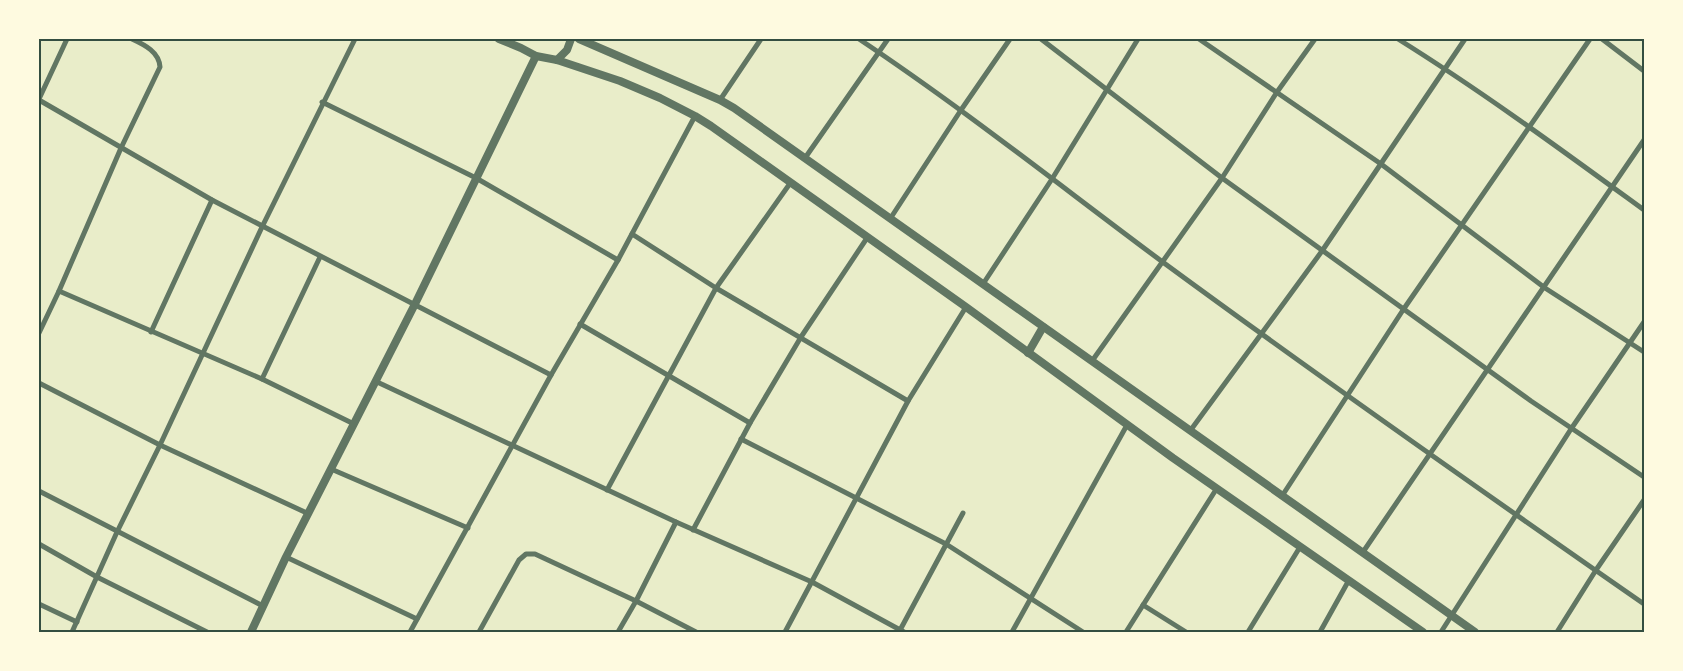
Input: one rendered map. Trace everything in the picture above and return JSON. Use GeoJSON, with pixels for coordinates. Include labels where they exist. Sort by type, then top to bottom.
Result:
{"type":"FeatureCollection","features":[{"type":"Feature","properties":{"kind":"street"},"geometry":{"type":"LineString","coordinates":[[68,39],[39,100],[262,227],[551,375]]}},
{"type":"Feature","properties":{"kind":"street"},"geometry":{"type":"LineString","coordinates":[[39,333],[59,292],[121,148],[160,67],[160,61],[156,54],[132,39]]}},
{"type":"Feature","properties":{"kind":"street"},"geometry":{"type":"LineString","coordinates":[[72,632],[117,532],[204,353],[262,227],[322,102],[355,39]]}},
{"type":"Feature","properties":{"kind":"street"},"geometry":{"type":"LineString","coordinates":[[498,39],[536,56],[557,60],[620,81],[660,98],[695,116],[966,307],[1127,426],[1423,632]]}},
{"type":"Feature","properties":{"kind":"street"},"geometry":{"type":"LineString","coordinates":[[521,48],[522,39]]}},
{"type":"Feature","properties":{"kind":"street"},"geometry":{"type":"LineString","coordinates":[[557,60],[567,50],[571,39]]}},
{"type":"Feature","properties":{"kind":"street"},"geometry":{"type":"LineString","coordinates":[[579,39],[720,100],[805,158],[1474,632]]}},
{"type":"Feature","properties":{"kind":"street"},"geometry":{"type":"LineString","coordinates":[[720,100],[761,39]]}},
{"type":"Feature","properties":{"kind":"street"},"geometry":{"type":"LineString","coordinates":[[858,39],[960,110],[1260,333],[1644,604]]}},
{"type":"Feature","properties":{"kind":"street"},"geometry":{"type":"LineString","coordinates":[[805,158],[888,39]]}},
{"type":"Feature","properties":{"kind":"street"},"geometry":{"type":"LineString","coordinates":[[890,218],[960,110],[1010,39]]}},
{"type":"Feature","properties":{"kind":"street"},"geometry":{"type":"LineString","coordinates":[[1041,39],[1222,178],[1403,310],[1571,429],[1644,477]]}},
{"type":"Feature","properties":{"kind":"street"},"geometry":{"type":"LineString","coordinates":[[983,284],[1052,179],[1138,39]]}},
{"type":"Feature","properties":{"kind":"street"},"geometry":{"type":"LineString","coordinates":[[1199,39],[1381,164],[1545,288],[1644,352]]}},
{"type":"Feature","properties":{"kind":"street"},"geometry":{"type":"LineString","coordinates":[[1092,361],[1222,178],[1277,92],[1315,39]]}},
{"type":"Feature","properties":{"kind":"street"},"geometry":{"type":"LineString","coordinates":[[1398,39],[1445,68],[1530,127],[1644,210]]}},
{"type":"Feature","properties":{"kind":"street"},"geometry":{"type":"LineString","coordinates":[[1190,432],[1260,333],[1322,251],[1465,39]]}},
{"type":"Feature","properties":{"kind":"street"},"geometry":{"type":"LineString","coordinates":[[1282,496],[1403,310],[1590,39]]}},
{"type":"Feature","properties":{"kind":"street"},"geometry":{"type":"LineString","coordinates":[[1602,39],[1644,70]]}},
{"type":"Feature","properties":{"kind":"street"},"geometry":{"type":"LineString","coordinates":[[251,632],[286,557],[415,304],[536,56]]}},
{"type":"Feature","properties":{"kind":"street"},"geometry":{"type":"LineString","coordinates":[[322,102],[476,178],[618,260]]}},
{"type":"Feature","properties":{"kind":"street"},"geometry":{"type":"LineString","coordinates":[[410,632],[551,375],[618,260],[695,116]]}},
{"type":"Feature","properties":{"kind":"street"},"geometry":{"type":"LineString","coordinates":[[1363,552],[1545,288],[1644,140]]}},
{"type":"Feature","properties":{"kind":"street"},"geometry":{"type":"LineString","coordinates":[[607,490],[716,288],[791,182]]}},
{"type":"Feature","properties":{"kind":"street"},"geometry":{"type":"LineString","coordinates":[[152,332],[212,200]]}},
{"type":"Feature","properties":{"kind":"street"},"geometry":{"type":"LineString","coordinates":[[632,234],[716,288],[908,401]]}},
{"type":"Feature","properties":{"kind":"street"},"geometry":{"type":"LineString","coordinates":[[693,530],[741,439],[801,337],[867,238]]}},
{"type":"Feature","properties":{"kind":"street"},"geometry":{"type":"LineString","coordinates":[[262,379],[320,258]]}},
{"type":"Feature","properties":{"kind":"street"},"geometry":{"type":"LineString","coordinates":[[59,292],[204,353],[354,424]]}},
{"type":"Feature","properties":{"kind":"street"},"geometry":{"type":"LineString","coordinates":[[785,632],[908,401],[966,307]]}},
{"type":"Feature","properties":{"kind":"street"},"geometry":{"type":"LineString","coordinates":[[1441,632],[1571,429],[1644,322]]}},
{"type":"Feature","properties":{"kind":"street"},"geometry":{"type":"LineString","coordinates":[[580,324],[750,423]]}},
{"type":"Feature","properties":{"kind":"street"},"geometry":{"type":"LineString","coordinates":[[1028,353],[1043,326]]}},
{"type":"Feature","properties":{"kind":"street"},"geometry":{"type":"LineString","coordinates":[[376,381],[693,530],[812,582],[901,631],[963,513]]}},
{"type":"Feature","properties":{"kind":"street"},"geometry":{"type":"LineString","coordinates":[[39,383],[160,445],[309,514]]}},
{"type":"Feature","properties":{"kind":"street"},"geometry":{"type":"LineString","coordinates":[[1012,632],[1127,426]]}},
{"type":"Feature","properties":{"kind":"street"},"geometry":{"type":"LineString","coordinates":[[741,439],[946,544],[1083,632]]}},
{"type":"Feature","properties":{"kind":"street"},"geometry":{"type":"LineString","coordinates":[[331,470],[468,528]]}},
{"type":"Feature","properties":{"kind":"street"},"geometry":{"type":"LineString","coordinates":[[1126,632],[1217,488]]}},
{"type":"Feature","properties":{"kind":"street"},"geometry":{"type":"LineString","coordinates":[[39,491],[263,606]]}},
{"type":"Feature","properties":{"kind":"street"},"geometry":{"type":"LineString","coordinates":[[1557,632],[1596,570],[1644,500]]}},
{"type":"Feature","properties":{"kind":"street"},"geometry":{"type":"LineString","coordinates":[[618,632],[676,522]]}},
{"type":"Feature","properties":{"kind":"street"},"geometry":{"type":"LineString","coordinates":[[39,544],[97,577],[207,632]]}},
{"type":"Feature","properties":{"kind":"street"},"geometry":{"type":"LineString","coordinates":[[1248,632],[1300,547]]}},
{"type":"Feature","properties":{"kind":"street"},"geometry":{"type":"LineString","coordinates":[[478,632],[520,560],[526,554],[535,554],[636,601],[696,632]]}},
{"type":"Feature","properties":{"kind":"street"},"geometry":{"type":"LineString","coordinates":[[286,557],[417,619]]}},
{"type":"Feature","properties":{"kind":"street"},"geometry":{"type":"LineString","coordinates":[[1320,632],[1349,580]]}},
{"type":"Feature","properties":{"kind":"street"},"geometry":{"type":"LineString","coordinates":[[39,604],[77,622]]}},
{"type":"Feature","properties":{"kind":"street"},"geometry":{"type":"LineString","coordinates":[[1144,605],[1186,632]]}}]}
